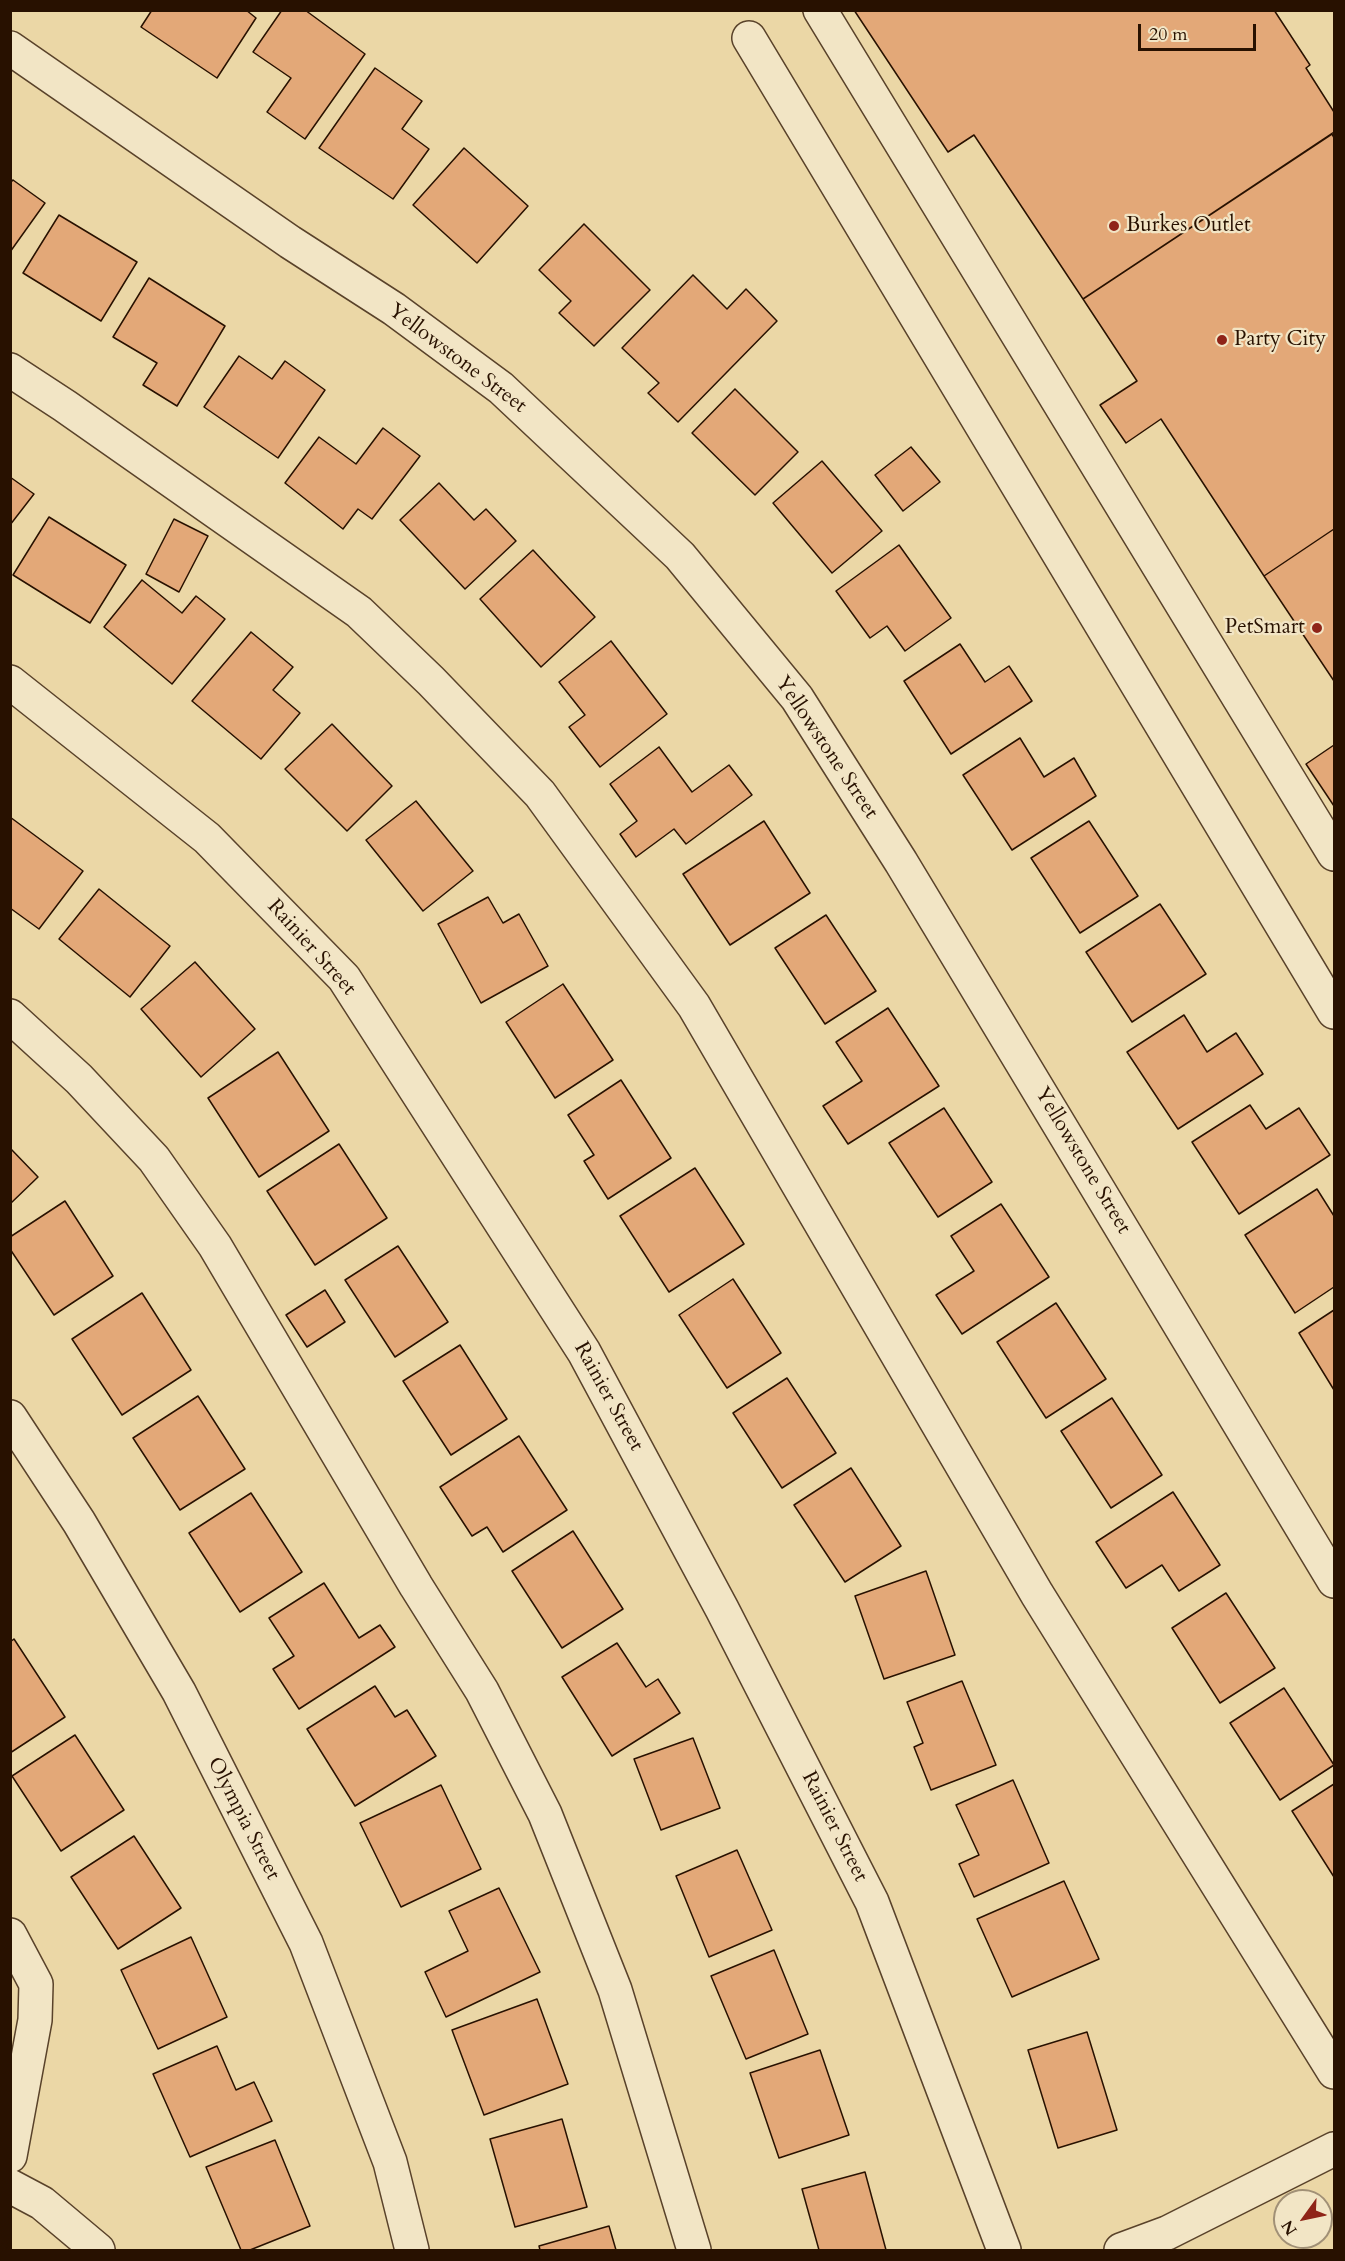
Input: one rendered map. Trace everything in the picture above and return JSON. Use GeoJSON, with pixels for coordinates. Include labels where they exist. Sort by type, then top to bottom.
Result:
{"type":"FeatureCollection","features":[{"type":"Feature","properties":{"kind":"street"},"geometry":{"type":"LineString","coordinates":[[820,10],[1335,854]]}},
{"type":"Feature","properties":{"kind":"street"},"geometry":{"type":"LineString","coordinates":[[749,38],[1335,1012]]}},
{"type":"Feature","properties":{"kind":"street","name":"Yellowstone Street"},"geometry":{"type":"LineString","coordinates":[[10,48],[290,242],[394,309],[501,388],[680,556],[803,708],[901,862],[1335,1581]]}},
{"type":"Feature","properties":{"kind":"street"},"geometry":{"type":"LineString","coordinates":[[10,370],[359,612],[431,681],[540,794],[694,1006],[1037,1594],[1335,2073]]}},
{"type":"Feature","properties":{"kind":"street","name":"Rainier Street"},"geometry":{"type":"LineString","coordinates":[[10,682],[207,838],[344,978],[584,1352],[717,1599],[872,1902],[1004,2250]]}},
{"type":"Feature","properties":{"kind":"street"},"geometry":{"type":"LineString","coordinates":[[10,1016],[79,1078],[154,1160],[215,1246],[410,1575],[482,1691],[544,1814],[615,1990],[694,2250]]}},
{"type":"Feature","properties":{"kind":"street","name":"Olympia Street"},"geometry":{"type":"LineString","coordinates":[[10,1417],[79,1522],[179,1692],[306,1943],[390,2162],[412,2250]]}},
{"type":"Feature","properties":{"kind":"street"},"geometry":{"type":"LineString","coordinates":[[10,1935],[36,1984],[35,2020],[10,2156]]}},
{"type":"Feature","properties":{"kind":"street"},"geometry":{"type":"LineString","coordinates":[[1121,2250],[1167,2233],[1335,2149]]}},
{"type":"Feature","properties":{"kind":"street"},"geometry":{"type":"LineString","coordinates":[[10,2186],[42,2203],[98,2250]]}},
{"type":"Feature","properties":{"kind":"building"},"geometry":{"type":"Polygon","coordinates":[[[152,10],[246,10],[256,18],[217,78],[141,27],[152,10]]]}},
{"type":"Feature","properties":{"kind":"building"},"geometry":{"type":"Polygon","coordinates":[[[282,10],[305,10],[365,54],[305,139],[267,112],[291,78],[253,52],[282,10]]]}},
{"type":"Feature","properties":{"kind":"building","name":"Burkes Outlet"},"geometry":{"type":"Polygon","coordinates":[[[854,10],[1274,10],[1310,65],[1306,68],[1334,112],[1334,132],[1083,299],[974,135],[948,152],[854,10]]]}},
{"type":"Feature","properties":{"kind":"building"},"geometry":{"type":"Polygon","coordinates":[[[375,68],[422,101],[402,129],[429,149],[393,199],[319,148],[375,68]]]}},
{"type":"Feature","properties":{"kind":"building","name":"Party City"},"geometry":{"type":"Polygon","coordinates":[[[1332,134],[1334,138],[1334,529],[1264,576],[1161,419],[1126,443],[1100,405],[1137,381],[1083,299],[1332,134]]]}},
{"type":"Feature","properties":{"kind":"building"},"geometry":{"type":"Polygon","coordinates":[[[464,148],[528,206],[477,263],[413,205],[464,148]]]}},
{"type":"Feature","properties":{"kind":"building"},"geometry":{"type":"Polygon","coordinates":[[[13,180],[45,203],[10,252],[10,183],[13,180]]]}},
{"type":"Feature","properties":{"kind":"building"},"geometry":{"type":"Polygon","coordinates":[[[59,215],[137,262],[101,321],[23,273],[59,215]]]}},
{"type":"Feature","properties":{"kind":"building"},"geometry":{"type":"Polygon","coordinates":[[[584,224],[650,290],[594,346],[559,313],[571,301],[539,270],[584,224]]]}},
{"type":"Feature","properties":{"kind":"building"},"geometry":{"type":"Polygon","coordinates":[[[693,275],[727,309],[746,289],[777,321],[678,422],[648,393],[659,383],[622,348],[693,275]]]}},
{"type":"Feature","properties":{"kind":"building"},"geometry":{"type":"Polygon","coordinates":[[[149,278],[225,326],[177,406],[143,385],[157,363],[113,337],[149,278]]]}},
{"type":"Feature","properties":{"kind":"building"},"geometry":{"type":"Polygon","coordinates":[[[239,356],[272,379],[285,361],[325,390],[278,458],[204,407],[239,356]]]}},
{"type":"Feature","properties":{"kind":"building"},"geometry":{"type":"Polygon","coordinates":[[[735,389],[798,452],[755,495],[692,433],[735,389]]]}},
{"type":"Feature","properties":{"kind":"building"},"geometry":{"type":"Polygon","coordinates":[[[383,428],[420,456],[372,519],[358,509],[343,529],[285,483],[319,437],[356,464],[383,428]]]}},
{"type":"Feature","properties":{"kind":"building"},"geometry":{"type":"Polygon","coordinates":[[[911,447],[940,482],[903,511],[875,475],[911,447]]]}},
{"type":"Feature","properties":{"kind":"building"},"geometry":{"type":"Polygon","coordinates":[[[822,461],[882,531],[832,573],[773,503],[822,461]]]}},
{"type":"Feature","properties":{"kind":"building"},"geometry":{"type":"Polygon","coordinates":[[[10,477],[34,494],[10,525],[10,477]]]}},
{"type":"Feature","properties":{"kind":"building"},"geometry":{"type":"Polygon","coordinates":[[[439,483],[474,520],[486,509],[516,541],[465,589],[400,520],[439,483]]]}},
{"type":"Feature","properties":{"kind":"building"},"geometry":{"type":"Polygon","coordinates":[[[49,517],[126,565],[90,623],[13,575],[49,517]]]}},
{"type":"Feature","properties":{"kind":"building"},"geometry":{"type":"Polygon","coordinates":[[[174,519],[208,536],[179,592],[146,574],[174,519]]]}},
{"type":"Feature","properties":{"kind":"building","name":"PetSmart"},"geometry":{"type":"Polygon","coordinates":[[[1334,529],[1334,681],[1264,576],[1334,529]]]}},
{"type":"Feature","properties":{"kind":"building"},"geometry":{"type":"Polygon","coordinates":[[[899,545],[951,618],[905,651],[887,626],[870,638],[836,591],[899,545]]]}},
{"type":"Feature","properties":{"kind":"building"},"geometry":{"type":"Polygon","coordinates":[[[533,550],[595,617],[541,667],[480,599],[533,550]]]}},
{"type":"Feature","properties":{"kind":"building"},"geometry":{"type":"Polygon","coordinates":[[[142,580],[182,613],[196,596],[225,619],[172,684],[104,627],[142,580]]]}},
{"type":"Feature","properties":{"kind":"building"},"geometry":{"type":"Polygon","coordinates":[[[251,632],[293,667],[273,690],[300,713],[261,759],[192,701],[251,632]]]}},
{"type":"Feature","properties":{"kind":"building"},"geometry":{"type":"Polygon","coordinates":[[[611,641],[667,714],[600,767],[569,727],[585,715],[559,682],[611,641]]]}},
{"type":"Feature","properties":{"kind":"building"},"geometry":{"type":"Polygon","coordinates":[[[960,644],[985,682],[1009,666],[1032,701],[951,754],[904,681],[960,644]]]}},
{"type":"Feature","properties":{"kind":"building"},"geometry":{"type":"Polygon","coordinates":[[[332,724],[392,786],[347,831],[285,769],[332,724]]]}},
{"type":"Feature","properties":{"kind":"building"},"geometry":{"type":"Polygon","coordinates":[[[1020,738],[1044,777],[1074,758],[1096,796],[1012,850],[963,775],[1020,738]]]}},
{"type":"Feature","properties":{"kind":"building"},"geometry":{"type":"Polygon","coordinates":[[[1334,745],[1334,806],[1306,764],[1334,745]]]}},
{"type":"Feature","properties":{"kind":"building"},"geometry":{"type":"Polygon","coordinates":[[[659,747],[692,792],[729,765],[752,795],[686,844],[674,829],[636,857],[620,834],[637,821],[610,784],[659,747]]]}},
{"type":"Feature","properties":{"kind":"building"},"geometry":{"type":"Polygon","coordinates":[[[416,801],[473,871],[423,911],[366,840],[416,801]]]}},
{"type":"Feature","properties":{"kind":"building"},"geometry":{"type":"Polygon","coordinates":[[[10,817],[83,871],[39,929],[10,908],[10,817]]]}},
{"type":"Feature","properties":{"kind":"building"},"geometry":{"type":"Polygon","coordinates":[[[764,821],[810,893],[730,945],[683,874],[764,821]]]}},
{"type":"Feature","properties":{"kind":"building"},"geometry":{"type":"Polygon","coordinates":[[[1089,821],[1138,896],[1080,933],[1031,858],[1089,821]]]}},
{"type":"Feature","properties":{"kind":"building"},"geometry":{"type":"Polygon","coordinates":[[[99,889],[170,946],[130,997],[59,939],[99,889]]]}},
{"type":"Feature","properties":{"kind":"building"},"geometry":{"type":"Polygon","coordinates":[[[488,897],[503,923],[519,914],[548,966],[481,1003],[438,924],[488,897]]]}},
{"type":"Feature","properties":{"kind":"building"},"geometry":{"type":"Polygon","coordinates":[[[1160,904],[1206,974],[1132,1022],[1086,952],[1160,904]]]}},
{"type":"Feature","properties":{"kind":"building"},"geometry":{"type":"Polygon","coordinates":[[[826,915],[876,991],[825,1024],[775,948],[826,915]]]}},
{"type":"Feature","properties":{"kind":"building"},"geometry":{"type":"Polygon","coordinates":[[[195,962],[255,1029],[201,1077],[141,1009],[195,962]]]}},
{"type":"Feature","properties":{"kind":"building"},"geometry":{"type":"Polygon","coordinates":[[[563,984],[613,1060],[555,1098],[506,1022],[563,984]]]}},
{"type":"Feature","properties":{"kind":"building"},"geometry":{"type":"Polygon","coordinates":[[[888,1008],[939,1086],[848,1144],[823,1106],[862,1081],[836,1042],[888,1008]]]}},
{"type":"Feature","properties":{"kind":"building"},"geometry":{"type":"Polygon","coordinates":[[[1184,1015],[1207,1052],[1236,1033],[1263,1074],[1178,1129],[1127,1052],[1184,1015]]]}},
{"type":"Feature","properties":{"kind":"building"},"geometry":{"type":"Polygon","coordinates":[[[278,1052],[329,1131],[259,1177],[208,1098],[278,1052]]]}},
{"type":"Feature","properties":{"kind":"building"},"geometry":{"type":"Polygon","coordinates":[[[621,1080],[671,1158],[608,1199],[584,1161],[594,1155],[568,1115],[621,1080]]]}},
{"type":"Feature","properties":{"kind":"building"},"geometry":{"type":"Polygon","coordinates":[[[1250,1105],[1266,1129],[1299,1108],[1330,1155],[1239,1214],[1192,1142],[1250,1105]]]}},
{"type":"Feature","properties":{"kind":"building"},"geometry":{"type":"Polygon","coordinates":[[[944,1108],[992,1182],[938,1217],[889,1143],[944,1108]]]}},
{"type":"Feature","properties":{"kind":"building"},"geometry":{"type":"Polygon","coordinates":[[[339,1144],[387,1218],[315,1265],[267,1191],[339,1144]]]}},
{"type":"Feature","properties":{"kind":"building"},"geometry":{"type":"Polygon","coordinates":[[[10,1148],[38,1177],[10,1204],[10,1148]]]}},
{"type":"Feature","properties":{"kind":"building"},"geometry":{"type":"Polygon","coordinates":[[[695,1168],[744,1244],[669,1292],[620,1216],[695,1168]]]}},
{"type":"Feature","properties":{"kind":"building"},"geometry":{"type":"Polygon","coordinates":[[[1317,1189],[1334,1216],[1334,1287],[1295,1313],[1245,1235],[1317,1189]]]}},
{"type":"Feature","properties":{"kind":"building"},"geometry":{"type":"Polygon","coordinates":[[[65,1201],[113,1276],[54,1315],[10,1249],[10,1237],[65,1201]]]}},
{"type":"Feature","properties":{"kind":"building"},"geometry":{"type":"Polygon","coordinates":[[[1001,1204],[1049,1277],[962,1334],[936,1295],[974,1271],[951,1236],[1001,1204]]]}},
{"type":"Feature","properties":{"kind":"building"},"geometry":{"type":"Polygon","coordinates":[[[398,1246],[448,1322],[395,1357],[345,1280],[398,1246]]]}},
{"type":"Feature","properties":{"kind":"building"},"geometry":{"type":"Polygon","coordinates":[[[733,1279],[781,1353],[727,1388],[679,1315],[733,1279]]]}},
{"type":"Feature","properties":{"kind":"building"},"geometry":{"type":"Polygon","coordinates":[[[325,1290],[345,1322],[307,1347],[286,1315],[325,1290]]]}},
{"type":"Feature","properties":{"kind":"building"},"geometry":{"type":"Polygon","coordinates":[[[142,1293],[191,1370],[122,1415],[72,1339],[142,1293]]]}},
{"type":"Feature","properties":{"kind":"building"},"geometry":{"type":"Polygon","coordinates":[[[1056,1303],[1106,1379],[1046,1418],[997,1342],[1056,1303]]]}},
{"type":"Feature","properties":{"kind":"building"},"geometry":{"type":"Polygon","coordinates":[[[1334,1310],[1334,1390],[1299,1333],[1334,1310]]]}},
{"type":"Feature","properties":{"kind":"building"},"geometry":{"type":"Polygon","coordinates":[[[460,1345],[507,1419],[451,1455],[403,1381],[460,1345]]]}},
{"type":"Feature","properties":{"kind":"building"},"geometry":{"type":"Polygon","coordinates":[[[787,1378],[836,1453],[782,1488],[733,1413],[787,1378]]]}},
{"type":"Feature","properties":{"kind":"building"},"geometry":{"type":"Polygon","coordinates":[[[198,1396],[245,1469],[180,1510],[133,1438],[198,1396]]]}},
{"type":"Feature","properties":{"kind":"building"},"geometry":{"type":"Polygon","coordinates":[[[1112,1398],[1162,1475],[1111,1508],[1061,1431],[1112,1398]]]}},
{"type":"Feature","properties":{"kind":"building"},"geometry":{"type":"Polygon","coordinates":[[[519,1436],[567,1510],[503,1552],[487,1527],[472,1536],[440,1487],[519,1436]]]}},
{"type":"Feature","properties":{"kind":"building"},"geometry":{"type":"Polygon","coordinates":[[[851,1468],[901,1546],[845,1582],[794,1505],[851,1468]]]}},
{"type":"Feature","properties":{"kind":"building"},"geometry":{"type":"Polygon","coordinates":[[[1173,1492],[1220,1565],[1179,1591],[1162,1565],[1126,1588],[1096,1542],[1173,1492]]]}},
{"type":"Feature","properties":{"kind":"building"},"geometry":{"type":"Polygon","coordinates":[[[251,1493],[302,1572],[240,1612],[189,1533],[251,1493]]]}},
{"type":"Feature","properties":{"kind":"building"},"geometry":{"type":"Polygon","coordinates":[[[573,1531],[623,1609],[562,1648],[512,1571],[573,1531]]]}},
{"type":"Feature","properties":{"kind":"building"},"geometry":{"type":"Polygon","coordinates":[[[926,1571],[955,1655],[884,1679],[855,1596],[926,1571]]]}},
{"type":"Feature","properties":{"kind":"building"},"geometry":{"type":"Polygon","coordinates":[[[324,1583],[359,1638],[380,1625],[395,1647],[299,1709],[273,1669],[294,1656],[269,1618],[324,1583]]]}},
{"type":"Feature","properties":{"kind":"building"},"geometry":{"type":"Polygon","coordinates":[[[1226,1593],[1275,1668],[1220,1703],[1172,1628],[1226,1593]]]}},
{"type":"Feature","properties":{"kind":"building"},"geometry":{"type":"Polygon","coordinates":[[[14,1639],[65,1717],[10,1753],[10,1642],[14,1639]]]}},
{"type":"Feature","properties":{"kind":"building"},"geometry":{"type":"Polygon","coordinates":[[[617,1643],[646,1687],[658,1679],[680,1713],[612,1756],[562,1677],[617,1643]]]}},
{"type":"Feature","properties":{"kind":"building"},"geometry":{"type":"Polygon","coordinates":[[[962,1681],[996,1765],[931,1790],[914,1747],[923,1743],[907,1702],[962,1681]]]}},
{"type":"Feature","properties":{"kind":"building"},"geometry":{"type":"Polygon","coordinates":[[[375,1686],[395,1717],[407,1710],[436,1756],[355,1806],[307,1729],[375,1686]]]}},
{"type":"Feature","properties":{"kind":"building"},"geometry":{"type":"Polygon","coordinates":[[[1284,1688],[1334,1765],[1280,1800],[1230,1723],[1284,1688]]]}},
{"type":"Feature","properties":{"kind":"building"},"geometry":{"type":"Polygon","coordinates":[[[75,1735],[124,1810],[61,1851],[12,1776],[75,1735]]]}},
{"type":"Feature","properties":{"kind":"building"},"geometry":{"type":"Polygon","coordinates":[[[693,1738],[720,1808],[661,1830],[634,1759],[693,1738]]]}},
{"type":"Feature","properties":{"kind":"building"},"geometry":{"type":"Polygon","coordinates":[[[1013,1780],[1049,1863],[974,1897],[959,1864],[979,1855],[956,1805],[1013,1780]]]}},
{"type":"Feature","properties":{"kind":"building"},"geometry":{"type":"Polygon","coordinates":[[[1334,1784],[1334,1877],[1292,1811],[1334,1784]]]}},
{"type":"Feature","properties":{"kind":"building"},"geometry":{"type":"Polygon","coordinates":[[[441,1785],[481,1869],[401,1907],[360,1823],[441,1785]]]}},
{"type":"Feature","properties":{"kind":"building"},"geometry":{"type":"Polygon","coordinates":[[[134,1836],[181,1908],[118,1949],[71,1877],[134,1836]]]}},
{"type":"Feature","properties":{"kind":"building"},"geometry":{"type":"Polygon","coordinates":[[[737,1850],[772,1930],[709,1957],[676,1876],[737,1850]]]}},
{"type":"Feature","properties":{"kind":"building"},"geometry":{"type":"Polygon","coordinates":[[[1064,1881],[1099,1959],[1012,1997],[977,1919],[1064,1881]]]}},
{"type":"Feature","properties":{"kind":"building"},"geometry":{"type":"Polygon","coordinates":[[[499,1888],[540,1972],[446,2017],[425,1972],[468,1951],[449,1911],[499,1888]]]}},
{"type":"Feature","properties":{"kind":"building"},"geometry":{"type":"Polygon","coordinates":[[[191,1937],[227,2017],[158,2049],[121,1970],[191,1937]]]}},
{"type":"Feature","properties":{"kind":"building"},"geometry":{"type":"Polygon","coordinates":[[[774,1950],[808,2034],[746,2059],[711,1976],[774,1950]]]}},
{"type":"Feature","properties":{"kind":"building"},"geometry":{"type":"Polygon","coordinates":[[[537,1999],[568,2084],[484,2115],[452,2030],[537,1999]]]}},
{"type":"Feature","properties":{"kind":"building"},"geometry":{"type":"Polygon","coordinates":[[[1087,2032],[1117,2130],[1058,2148],[1028,2050],[1087,2032]]]}},
{"type":"Feature","properties":{"kind":"building"},"geometry":{"type":"Polygon","coordinates":[[[217,2046],[236,2090],[254,2082],[272,2121],[190,2157],[153,2074],[217,2046]]]}},
{"type":"Feature","properties":{"kind":"building"},"geometry":{"type":"Polygon","coordinates":[[[820,2050],[849,2135],[779,2158],[750,2073],[820,2050]]]}},
{"type":"Feature","properties":{"kind":"building"},"geometry":{"type":"Polygon","coordinates":[[[562,2119],[587,2207],[515,2227],[490,2139],[562,2119]]]}},
{"type":"Feature","properties":{"kind":"building"},"geometry":{"type":"Polygon","coordinates":[[[275,2140],[310,2226],[250,2250],[241,2250],[206,2167],[275,2140]]]}},
{"type":"Feature","properties":{"kind":"building"},"geometry":{"type":"Polygon","coordinates":[[[865,2172],[886,2250],[819,2250],[802,2189],[865,2172]]]}},
{"type":"Feature","properties":{"kind":"building"},"geometry":{"type":"Polygon","coordinates":[[[609,2226],[616,2250],[540,2250],[539,2246],[609,2226]]]}},
{"type":"Feature","properties":{"kind":"place","name":"Burkes Outlet"},"geometry":{"type":"Point","coordinates":[1114,226]}},
{"type":"Feature","properties":{"kind":"place","name":"Party City"},"geometry":{"type":"Point","coordinates":[1222,340]}},
{"type":"Feature","properties":{"kind":"place","name":"PetSmart"},"geometry":{"type":"Point","coordinates":[1317,628]}}]}
